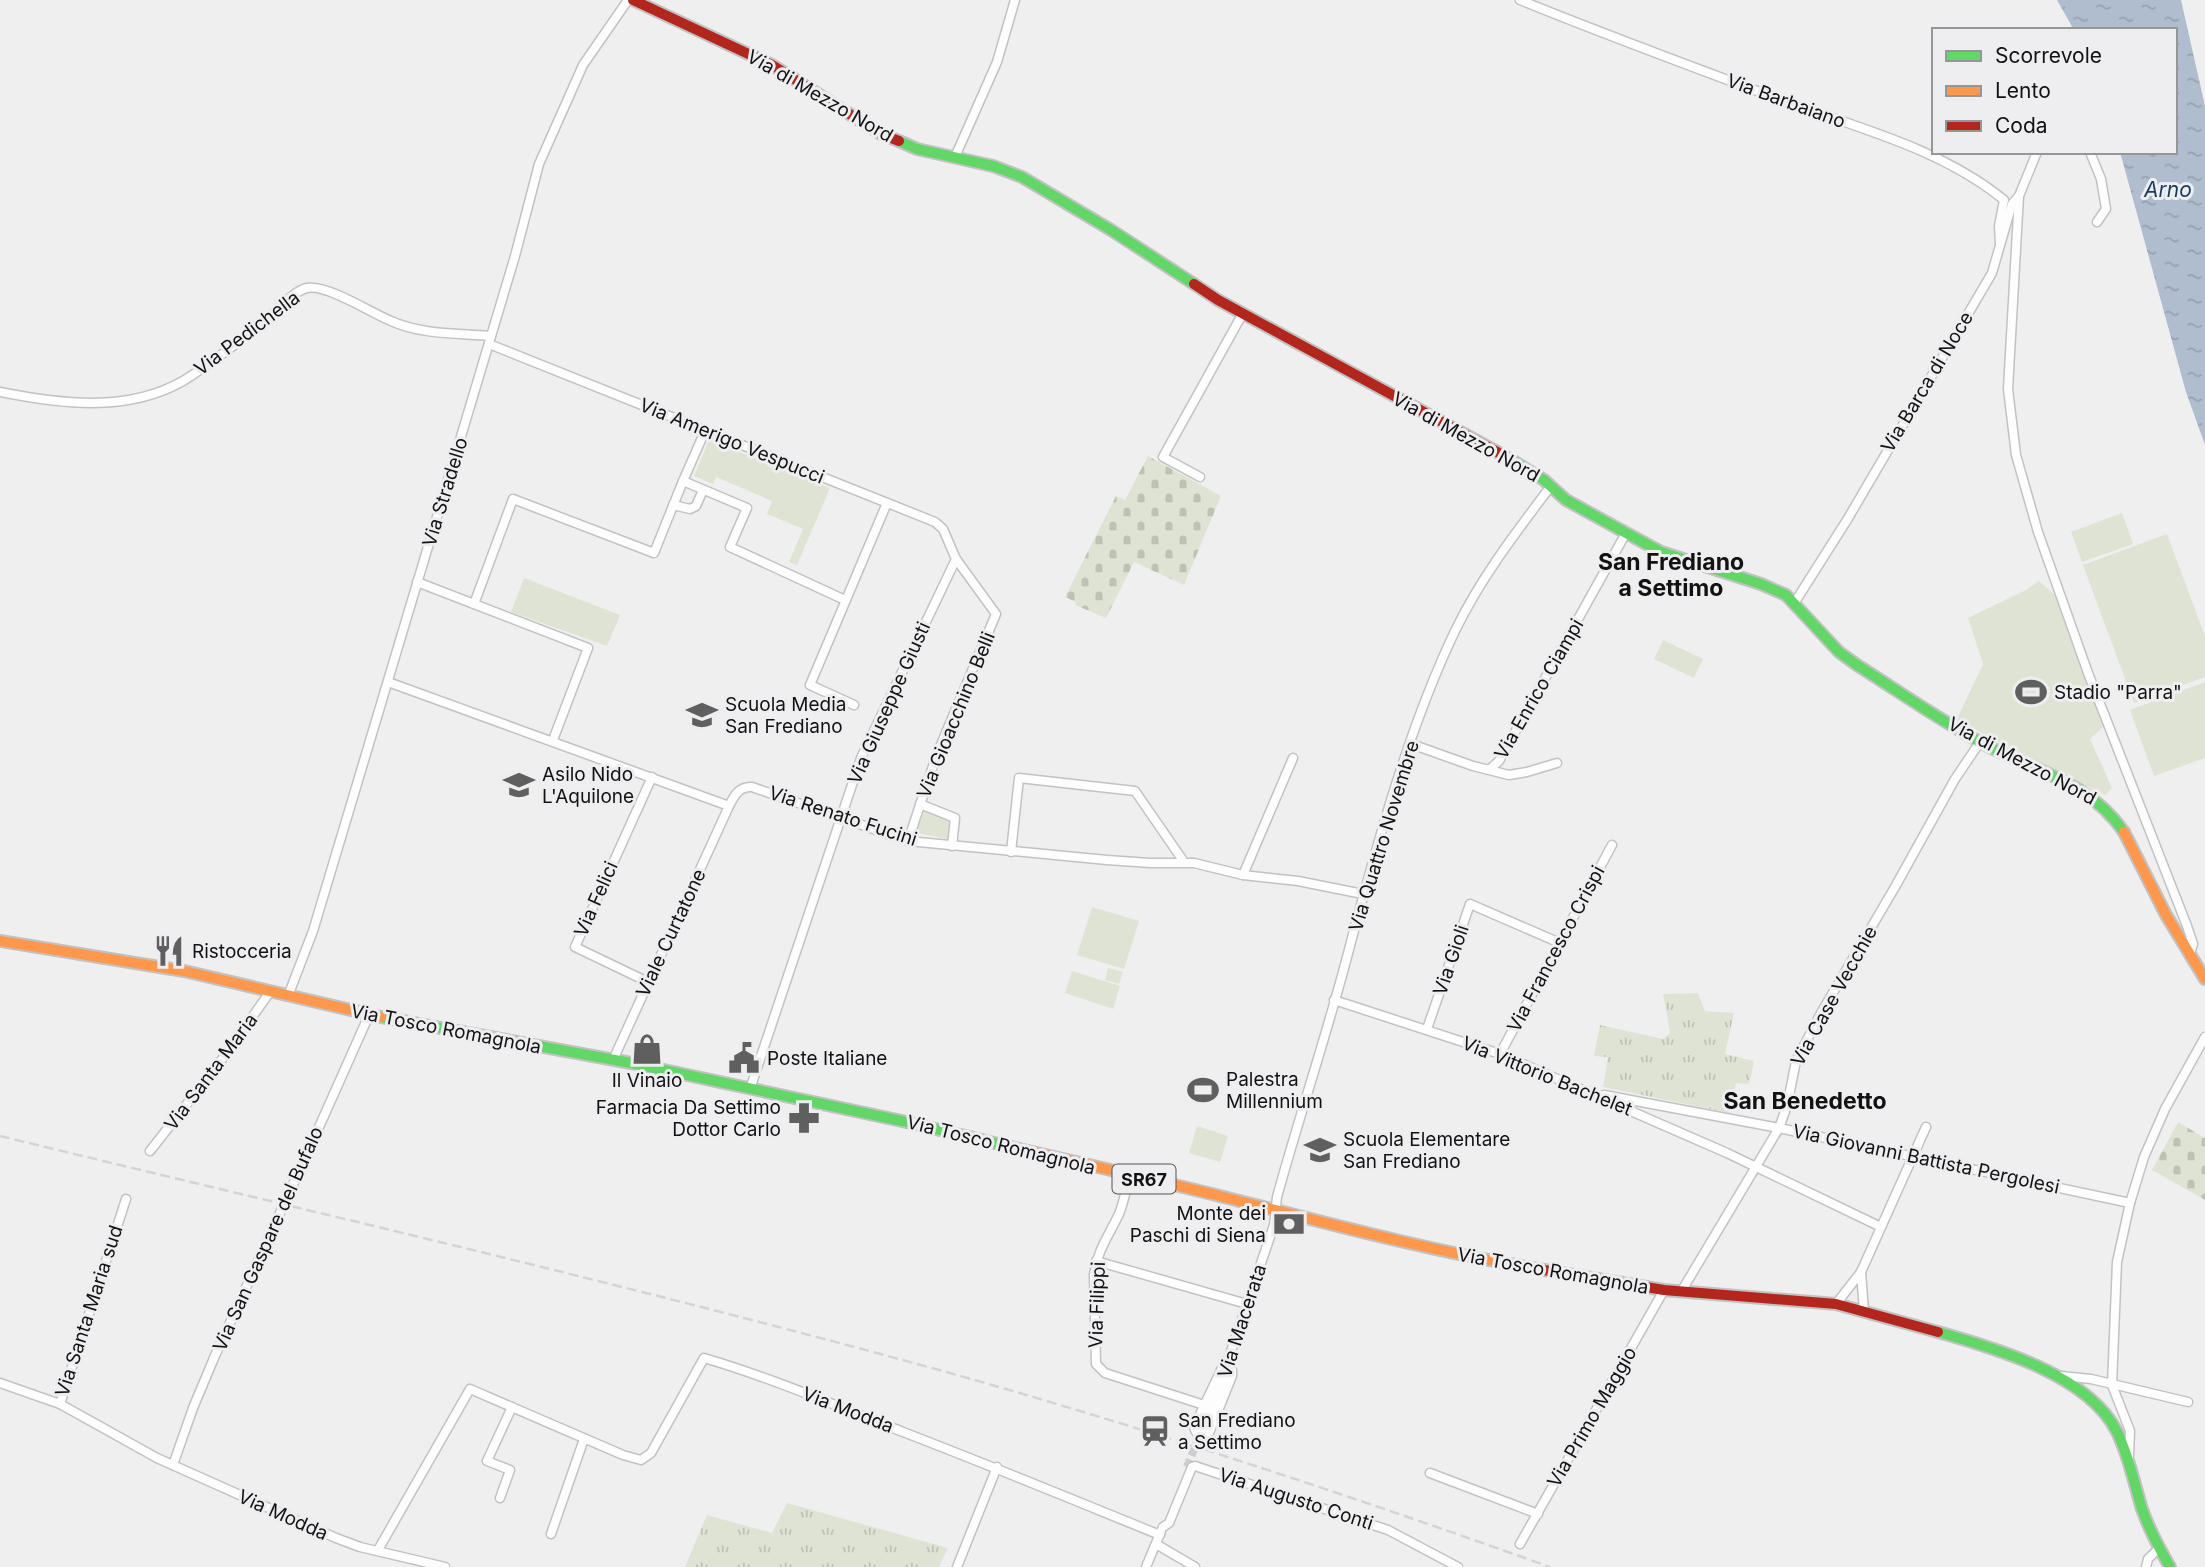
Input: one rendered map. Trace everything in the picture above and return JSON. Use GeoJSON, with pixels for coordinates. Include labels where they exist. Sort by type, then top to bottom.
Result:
{"type":"FeatureCollection","features":[{"type":"Feature","properties":{"kind":"main road","name":"Via di Mezzo Nord"},"geometry":{"type":"LineString","coordinates":[[637,1],[772,65],[881,134],[917,149],[1005,169],[1022,177],[1075,207],[1243,313],[1465,433],[1551,486],[1566,500],[1626,533],[1661,552],[1779,591],[1795,602],[1848,659],[1979,741],[2084,791],[2104,806],[2119,823],[2133,846],[2165,915],[2205,979]]}},
{"type":"Feature","properties":{"kind":"main road","name":"Via Tosco Romagnola"},"geometry":{"type":"LineString","coordinates":[[0,941],[184,971],[369,1016],[612,1060],[902,1121],[1502,1263],[1664,1290],[1836,1304],[1959,1338],[2061,1376],[2087,1393],[2104,1410],[2129,1456],[2147,1525],[2170,1567]]}},
{"type":"Feature","properties":{"kind":"street"},"geometry":{"type":"LineString","coordinates":[[954,157],[997,62],[1015,0]]}},
{"type":"Feature","properties":{"kind":"street","name":"Via Barbaiano"},"geometry":{"type":"LineString","coordinates":[[1520,0],[1928,154],[1976,179],[2004,200],[1999,226],[2000,244]]}},
{"type":"Feature","properties":{"kind":"street","name":"Via Stradello"},"geometry":{"type":"LineString","coordinates":[[288,996],[313,930],[388,682],[517,249],[542,154],[586,59],[637,1]]}},
{"type":"Feature","properties":{"kind":"street","name":"Via Barca di Noce"},"geometry":{"type":"LineString","coordinates":[[1795,602],[1992,273],[2012,204],[2019,196],[2035,154]]}},
{"type":"Feature","properties":{"kind":"street"},"geometry":{"type":"LineString","coordinates":[[2091,154],[2104,188],[2106,209],[2097,222]]}},
{"type":"Feature","properties":{"kind":"street"},"geometry":{"type":"LineString","coordinates":[[2019,196],[2008,388],[2016,455],[2058,592],[2106,724],[2154,836],[2187,926],[2193,944],[2190,954]]}},
{"type":"Feature","properties":{"kind":"street","name":"Via Pedichella"},"geometry":{"type":"LineString","coordinates":[[0,392],[60,403],[90,404],[135,398],[166,388],[218,357],[265,322],[295,295],[308,288],[327,292],[403,326],[490,340]]}},
{"type":"Feature","properties":{"kind":"street"},"geometry":{"type":"LineString","coordinates":[[1200,477],[1163,457],[1243,313]]}},
{"type":"Feature","properties":{"kind":"street","name":"Via Amerigo Vespucci"},"geometry":{"type":"LineString","coordinates":[[490,340],[705,431],[939,525],[956,559]]}},
{"type":"Feature","properties":{"kind":"street"},"geometry":{"type":"LineString","coordinates":[[474,604],[513,499],[654,553],[705,431]]}},
{"type":"Feature","properties":{"kind":"street"},"geometry":{"type":"LineString","coordinates":[[683,481],[747,508],[730,547],[845,600]]}},
{"type":"Feature","properties":{"kind":"street","name":"Via Quattro Novembre"},"geometry":{"type":"LineString","coordinates":[[1276,1211],[1287,1159],[1363,894],[1411,744],[1442,662],[1468,606],[1514,534],[1551,486]]}},
{"type":"Feature","properties":{"kind":"street"},"geometry":{"type":"LineString","coordinates":[[673,505],[690,509],[696,506],[703,490]]}},
{"type":"Feature","properties":{"kind":"street"},"geometry":{"type":"LineString","coordinates":[[854,705],[810,685],[887,503]]}},
{"type":"Feature","properties":{"kind":"street","name":"Via Enrico Ciampi"},"geometry":{"type":"LineString","coordinates":[[1490,769],[1501,758],[1626,533]]}},
{"type":"Feature","properties":{"kind":"street","name":"Via Gioacchino Belli"},"geometry":{"type":"LineString","coordinates":[[908,841],[937,754],[996,614],[956,559]]}},
{"type":"Feature","properties":{"kind":"street","name":"Via Giuseppe Giusti"},"geometry":{"type":"LineString","coordinates":[[750,1089],[861,758],[956,559]]}},
{"type":"Feature","properties":{"kind":"street"},"geometry":{"type":"LineString","coordinates":[[417,582],[588,649],[553,740]]}},
{"type":"Feature","properties":{"kind":"street"},"geometry":{"type":"LineString","coordinates":[[388,682],[729,806]]}},
{"type":"Feature","properties":{"kind":"street","name":"Via Case Vecchie"},"geometry":{"type":"LineString","coordinates":[[1681,1292],[1779,1128],[1787,1106],[1796,1061],[1808,1037],[1979,741]]}},
{"type":"Feature","properties":{"kind":"street"},"geometry":{"type":"LineString","coordinates":[[1411,744],[1504,774],[1514,775],[1557,763]]}},
{"type":"Feature","properties":{"kind":"street"},"geometry":{"type":"LineString","coordinates":[[1243,875],[1293,758]]}},
{"type":"Feature","properties":{"kind":"street","name":"Via Felici"},"geometry":{"type":"LineString","coordinates":[[648,982],[575,947],[652,777]]}},
{"type":"Feature","properties":{"kind":"street"},"geometry":{"type":"LineString","coordinates":[[1011,852],[1019,778],[1135,791],[1184,862]]}},
{"type":"Feature","properties":{"kind":"street","name":"Via Renato Fucini"},"geometry":{"type":"LineString","coordinates":[[729,806],[740,790],[749,786],[908,841],[1150,863],[1184,862],[1243,875],[1298,881],[1363,894]]}},
{"type":"Feature","properties":{"kind":"street"},"geometry":{"type":"LineString","coordinates":[[920,804],[956,818],[952,846]]}},
{"type":"Feature","properties":{"kind":"street","name":"Viale Curtatone"},"geometry":{"type":"LineString","coordinates":[[612,1060],[729,806]]}},
{"type":"Feature","properties":{"kind":"street","name":"Via Francesco Crispi"},"geometry":{"type":"LineString","coordinates":[[1500,1054],[1612,845]]}},
{"type":"Feature","properties":{"kind":"street","name":"Via Gioli"},"geometry":{"type":"LineString","coordinates":[[1427,1029],[1470,904],[1560,943]]}},
{"type":"Feature","properties":{"kind":"street","name":"Via Santa Maria"},"geometry":{"type":"LineString","coordinates":[[150,1151],[220,1062],[270,992]]}},
{"type":"Feature","properties":{"kind":"street","name":"Via Vittorio Bachelet"},"geometry":{"type":"LineString","coordinates":[[1334,1000],[1500,1054],[1755,1166],[1881,1227]]}},
{"type":"Feature","properties":{"kind":"street","name":"Via San Gaspare del Bufalo"},"geometry":{"type":"LineString","coordinates":[[173,1465],[214,1358],[369,1016]]}},
{"type":"Feature","properties":{"kind":"street"},"geometry":{"type":"LineString","coordinates":[[2129,1456],[2130,1431],[2112,1385],[2117,1262],[2130,1203],[2151,1139],[2205,1037]]}},
{"type":"Feature","properties":{"kind":"street","name":"Via Giovanni Battista Pergolesi"},"geometry":{"type":"LineString","coordinates":[[1598,1096],[1779,1128],[2130,1203]]}},
{"type":"Feature","properties":{"kind":"street"},"geometry":{"type":"LineString","coordinates":[[1836,1304],[1861,1272],[1926,1127]]}},
{"type":"Feature","properties":{"kind":"street","name":"Via Filippi"},"geometry":{"type":"LineString","coordinates":[[1130,1176],[1119,1213],[1103,1241],[1096,1261],[1096,1364],[1105,1373],[1204,1405]]}},
{"type":"Feature","properties":{"kind":"street","name":"Via Santa Maria sud"},"geometry":{"type":"LineString","coordinates":[[0,1383],[60,1404],[126,1199]]}},
{"type":"Feature","properties":{"kind":"street","name":"Via Macerata"},"geometry":{"type":"LineString","coordinates":[[1202,1429],[1224,1378],[1276,1211]]}},
{"type":"Feature","properties":{"kind":"street"},"geometry":{"type":"LineString","coordinates":[[1096,1261],[1247,1304]]}},
{"type":"Feature","properties":{"kind":"street"},"geometry":{"type":"LineString","coordinates":[[1861,1272],[1864,1311]]}},
{"type":"Feature","properties":{"kind":"street","name":"Via Primo Maggio"},"geometry":{"type":"LineString","coordinates":[[1520,1544],[1664,1290]]}},
{"type":"Feature","properties":{"kind":"street","name":"Via Modda"},"geometry":{"type":"LineString","coordinates":[[60,1404],[173,1465],[336,1538],[378,1550],[470,1389],[638,1460],[651,1454],[704,1358],[737,1368],[1161,1531]]}},
{"type":"Feature","properties":{"kind":"street"},"geometry":{"type":"LineString","coordinates":[[1227,1363],[1231,1376],[1209,1433],[1204,1435],[1196,1432],[1194,1427],[1204,1405],[1227,1363]]}},
{"type":"Feature","properties":{"kind":"street"},"geometry":{"type":"LineString","coordinates":[[2061,1376],[2079,1377],[2188,1402]]}},
{"type":"Feature","properties":{"kind":"street"},"geometry":{"type":"LineString","coordinates":[[500,1498],[510,1470],[487,1461],[512,1407]]}},
{"type":"Feature","properties":{"kind":"street"},"geometry":{"type":"LineString","coordinates":[[551,1534],[584,1438]]}},
{"type":"Feature","properties":{"kind":"street"},"geometry":{"type":"LineString","coordinates":[[957,1567],[997,1467]]}},
{"type":"Feature","properties":{"kind":"street","name":"Via Augusto Conti"},"geometry":{"type":"LineString","coordinates":[[1161,1531],[1190,1467],[1388,1530],[1458,1567]]}},
{"type":"Feature","properties":{"kind":"street"},"geometry":{"type":"LineString","coordinates":[[1430,1473],[1538,1514]]}},
{"type":"Feature","properties":{"kind":"street"},"geometry":{"type":"LineString","coordinates":[[1146,1567],[1161,1531]]}},
{"type":"Feature","properties":{"kind":"street"},"geometry":{"type":"LineString","coordinates":[[1156,1545],[1195,1567]]}},
{"type":"Feature","properties":{"kind":"street"},"geometry":{"type":"LineString","coordinates":[[2146,1567],[2148,1559],[2158,1549]]}},
{"type":"Feature","properties":{"kind":"street"},"geometry":{"type":"LineString","coordinates":[[378,1550],[445,1567]]}},
{"type":"Feature","properties":{"kind":"green space"},"geometry":{"type":"Polygon","coordinates":[[[709,440],[830,488],[797,565],[789,562],[803,529],[767,514],[772,501],[716,477],[713,484],[694,476],[709,440]]]}},
{"type":"Feature","properties":{"kind":"green space"},"geometry":{"type":"Polygon","coordinates":[[[1148,456],[1221,496],[1184,585],[1134,562],[1106,618],[1075,605],[1076,602],[1065,597],[1116,496],[1125,500],[1148,456]]]}},
{"type":"Feature","properties":{"kind":"green space"},"geometry":{"type":"Polygon","coordinates":[[[2122,513],[2133,544],[2082,562],[2071,532],[2122,513]]]}},
{"type":"Feature","properties":{"kind":"green space"},"geometry":{"type":"Polygon","coordinates":[[[2167,534],[2205,636],[2205,677],[2134,703],[2083,565],[2167,534]]]}},
{"type":"Feature","properties":{"kind":"green space"},"geometry":{"type":"Polygon","coordinates":[[[524,578],[620,615],[607,646],[511,612],[524,578]]]}},
{"type":"Feature","properties":{"kind":"green space","name":"Stadio \"Parra\""},"geometry":{"type":"Polygon","coordinates":[[[2039,581],[2057,597],[2104,726],[2090,739],[2112,788],[2105,795],[2017,753],[1957,719],[1983,664],[1968,618],[2039,581]]]}},
{"type":"Feature","properties":{"kind":"green space"},"geometry":{"type":"Polygon","coordinates":[[[1663,640],[1703,659],[1694,678],[1654,659],[1663,640]]]}},
{"type":"Feature","properties":{"kind":"green space"},"geometry":{"type":"Polygon","coordinates":[[[2205,682],[2205,758],[2154,776],[2130,710],[2205,682]]]}},
{"type":"Feature","properties":{"kind":"green space"},"geometry":{"type":"Polygon","coordinates":[[[925,810],[952,820],[950,839],[916,833],[925,810]]]}},
{"type":"Feature","properties":{"kind":"green space"},"geometry":{"type":"Polygon","coordinates":[[[1092,907],[1139,921],[1124,969],[1077,955],[1092,907]]]}},
{"type":"Feature","properties":{"kind":"green space"},"geometry":{"type":"Polygon","coordinates":[[[1108,968],[1123,972],[1119,984],[1105,980],[1108,968]]]}},
{"type":"Feature","properties":{"kind":"green space"},"geometry":{"type":"Polygon","coordinates":[[[1072,971],[1120,986],[1113,1009],[1065,993],[1072,971]]]}},
{"type":"Feature","properties":{"kind":"green space"},"geometry":{"type":"Polygon","coordinates":[[[1698,993],[1705,1011],[1734,1013],[1725,1054],[1754,1061],[1749,1084],[1736,1083],[1730,1113],[1603,1087],[1608,1057],[1594,1056],[1600,1025],[1663,1039],[1670,1033],[1663,994],[1698,993]]]}},
{"type":"Feature","properties":{"kind":"green space"},"geometry":{"type":"Polygon","coordinates":[[[2178,1122],[2205,1138],[2205,1200],[2152,1170],[2178,1122]]]}},
{"type":"Feature","properties":{"kind":"green space"},"geometry":{"type":"Polygon","coordinates":[[[1197,1126],[1228,1136],[1220,1162],[1189,1153],[1197,1126]]]}},
{"type":"Feature","properties":{"kind":"green space"},"geometry":{"type":"Polygon","coordinates":[[[787,1503],[948,1548],[939,1567],[685,1567],[707,1515],[772,1533],[787,1503]]]}},
{"type":"Feature","properties":{"kind":"water","name":"Arno"},"geometry":{"type":"Polygon","coordinates":[[[2057,0],[2181,0],[2205,106],[2205,445],[2186,392],[2121,154],[2177,154],[2177,28],[2073,28],[2057,0]]]}},
{"type":"Feature","properties":{"kind":"tunnel"},"geometry":{"type":"LineString","coordinates":[[1187,1467],[1202,1429]]}},
{"type":"Feature","properties":{"kind":"railway"},"geometry":{"type":"LineString","coordinates":[[0,1136],[595,1280],[950,1373],[1252,1465],[1550,1567]]}},
{"type":"Feature","properties":{"kind":"traffic: fast"},"geometry":{"type":"LineString","coordinates":[[899,141],[917,149],[993,166],[1022,177],[1194,284]]}},
{"type":"Feature","properties":{"kind":"traffic: fast"},"geometry":{"type":"LineString","coordinates":[[1510,459],[1544,480],[1566,500],[1661,552],[1761,584],[1786,595],[1839,652],[1857,665],[1980,742],[2077,788],[2110,814],[2124,832]]}},
{"type":"Feature","properties":{"kind":"traffic: fast"},"geometry":{"type":"LineString","coordinates":[[381,1017],[631,1063],[1019,1149]]}},
{"type":"Feature","properties":{"kind":"traffic: fast"},"geometry":{"type":"LineString","coordinates":[[1938,1332],[1986,1346],[2038,1367],[2063,1380],[2104,1412],[2121,1441],[2142,1509],[2170,1567]]}},
{"type":"Feature","properties":{"kind":"traffic: slow"},"geometry":{"type":"LineString","coordinates":[[2124,832],[2166,915],[2205,979]]}},
{"type":"Feature","properties":{"kind":"traffic: slow"},"geometry":{"type":"LineString","coordinates":[[0,941],[184,971],[381,1017]]}},
{"type":"Feature","properties":{"kind":"traffic: slow"},"geometry":{"type":"LineString","coordinates":[[1019,1149],[1416,1245],[1538,1269]]}},
{"type":"Feature","properties":{"kind":"traffic: jam"},"geometry":{"type":"LineString","coordinates":[[633,0],[772,65],[881,134],[899,141]]}},
{"type":"Feature","properties":{"kind":"traffic: jam"},"geometry":{"type":"LineString","coordinates":[[1194,284],[1218,300],[1510,459]]}},
{"type":"Feature","properties":{"kind":"traffic: jam"},"geometry":{"type":"LineString","coordinates":[[1538,1269],[1664,1290],[1836,1304],[1938,1332]]}},
{"type":"Feature","properties":{"kind":"place","name":"Stadio \"Parra\""},"geometry":{"type":"Point","coordinates":[2031,692]}},
{"type":"Feature","properties":{"kind":"place","name":"Scuola Media San Frediano"},"geometry":{"type":"Point","coordinates":[702,715]}},
{"type":"Feature","properties":{"kind":"place","name":"Asilo Nido L'Aquilone"},"geometry":{"type":"Point","coordinates":[519,785]}},
{"type":"Feature","properties":{"kind":"place","name":"Ristocceria"},"geometry":{"type":"Point","coordinates":[169,951]}},
{"type":"Feature","properties":{"kind":"place","name":"Il Vinaio"},"geometry":{"type":"Point","coordinates":[647,1049]}},
{"type":"Feature","properties":{"kind":"place","name":"Poste Italiane"},"geometry":{"type":"Point","coordinates":[744,1058]}},
{"type":"Feature","properties":{"kind":"place","name":"Palestra Millennium"},"geometry":{"type":"Point","coordinates":[1203,1090]}},
{"type":"Feature","properties":{"kind":"place","name":"Farmacia Da Settimo Dottor Carlo"},"geometry":{"type":"Point","coordinates":[804,1118]}},
{"type":"Feature","properties":{"kind":"place","name":"Scuola Elementare San Frediano"},"geometry":{"type":"Point","coordinates":[1320,1150]}},
{"type":"Feature","properties":{"kind":"place","name":"Monte dei Paschi di Siena"},"geometry":{"type":"Point","coordinates":[1289,1224]}},
{"type":"Feature","properties":{"kind":"place","name":"San Frediano a Settimo"},"geometry":{"type":"Point","coordinates":[1155,1431]}},
{"type":"Feature","properties":{"kind":"district","name":"San Frediano a Settimo"},"geometry":{"type":"Point","coordinates":[1671,575]}},
{"type":"Feature","properties":{"kind":"district","name":"San Benedetto"},"geometry":{"type":"Point","coordinates":[1805,1101]}}]}
